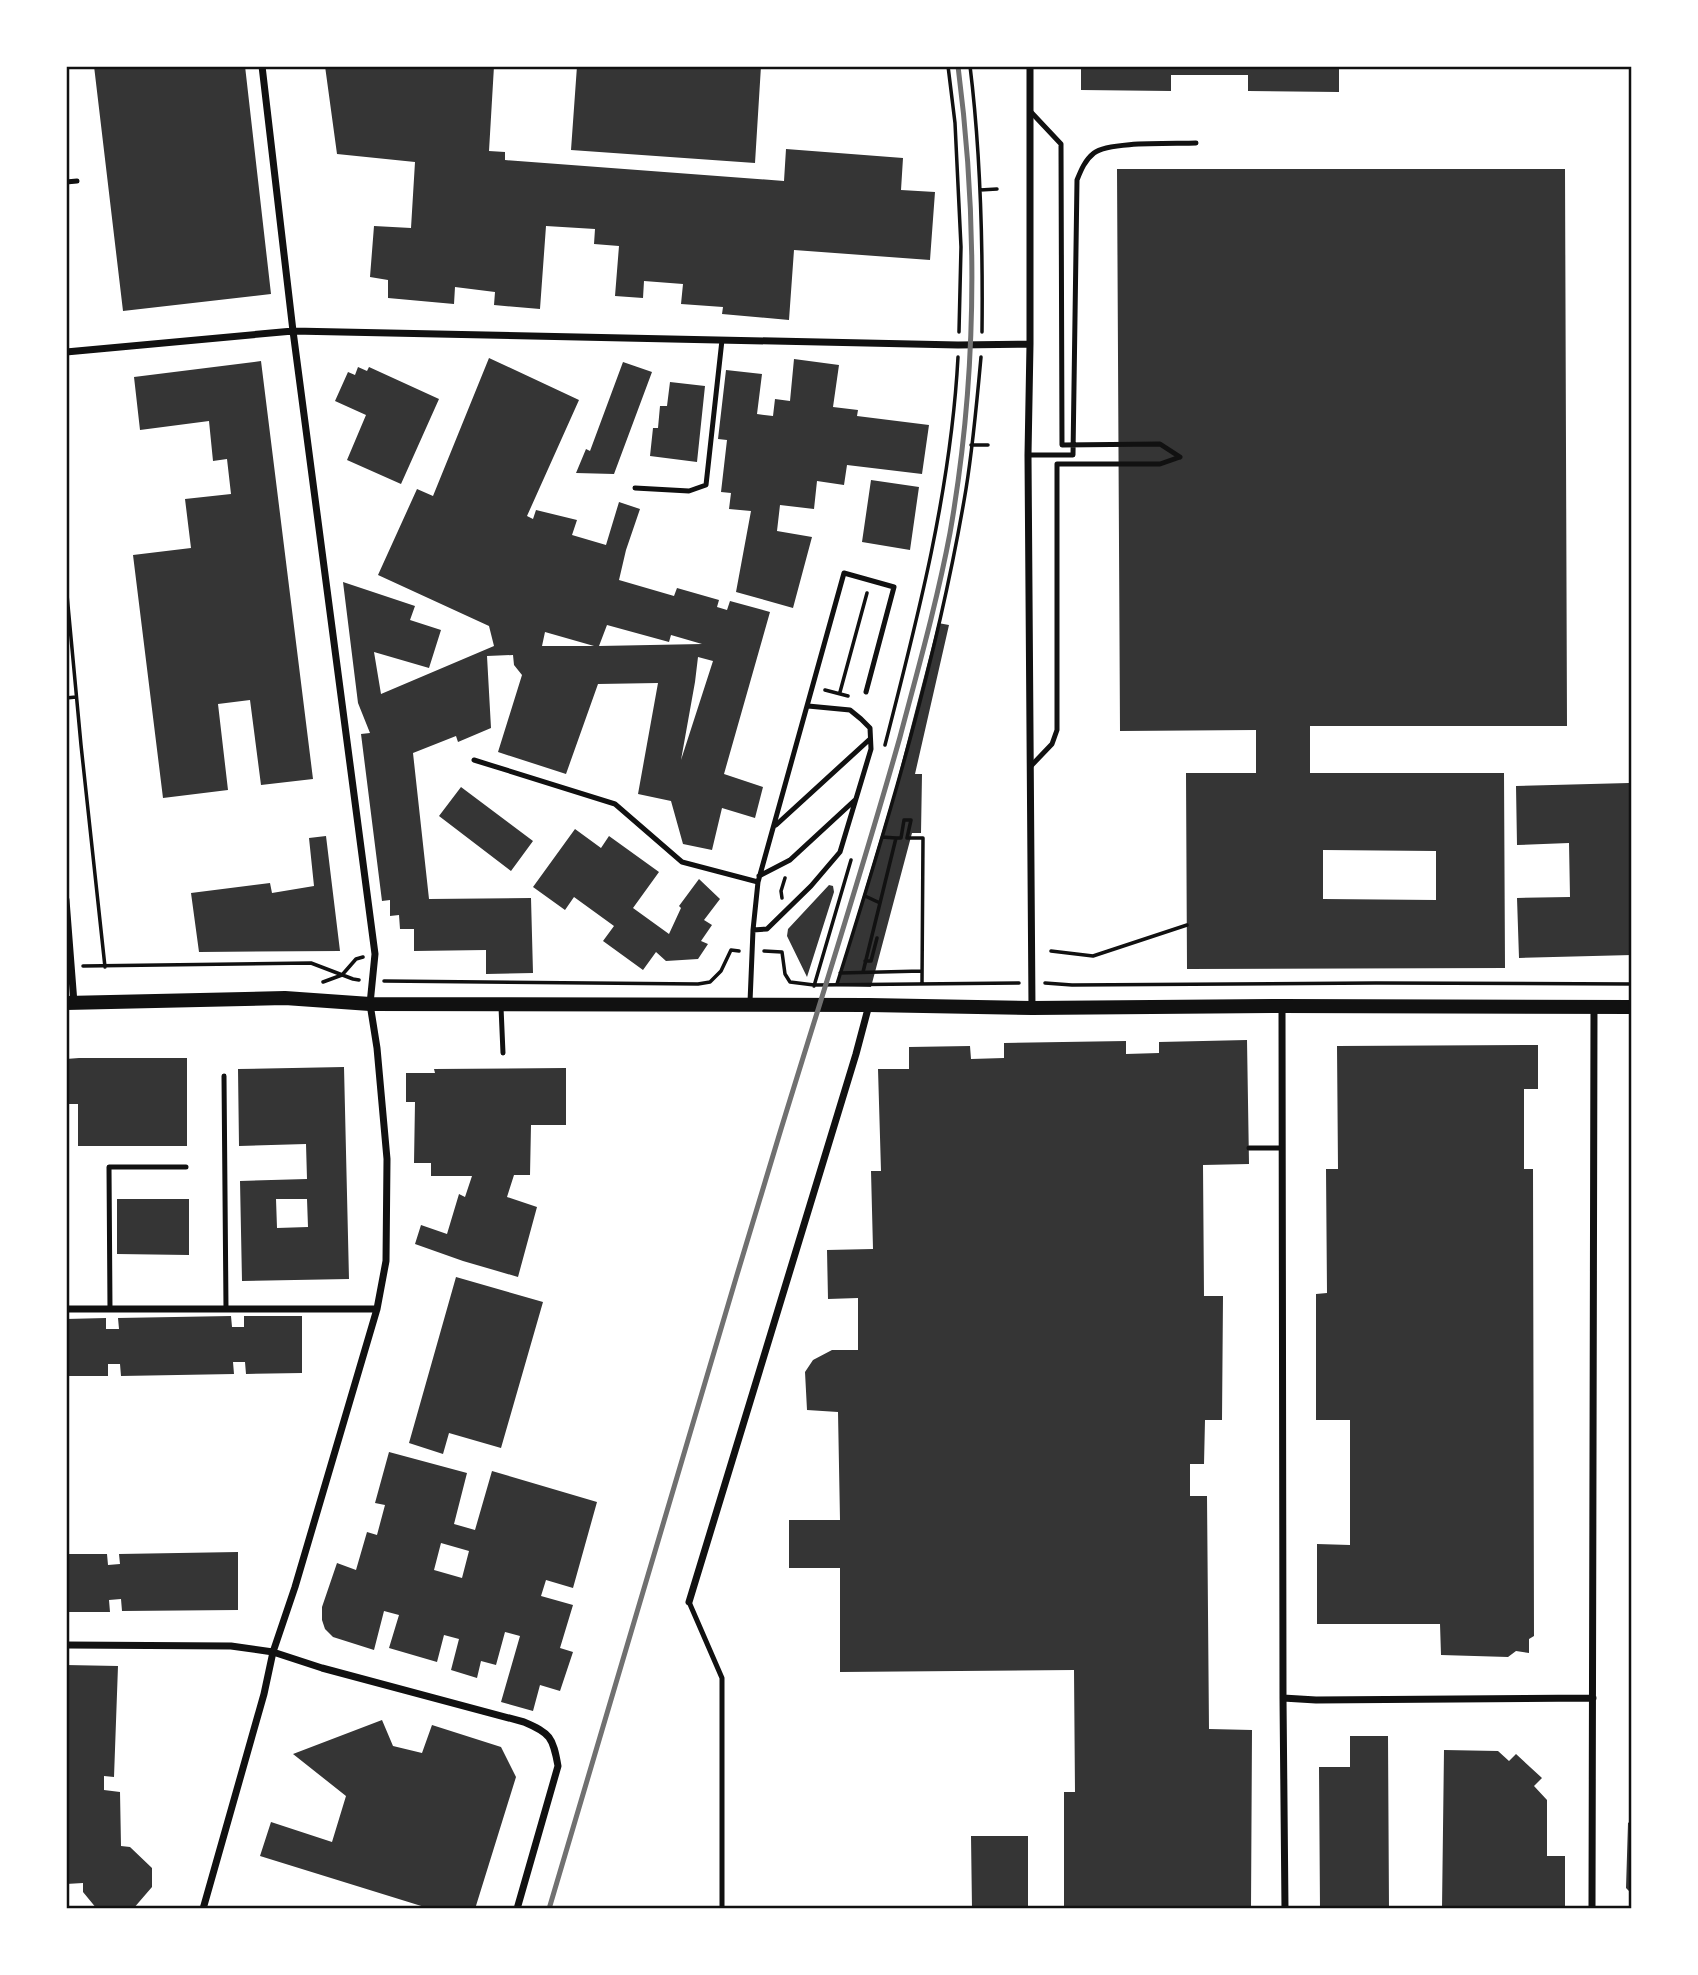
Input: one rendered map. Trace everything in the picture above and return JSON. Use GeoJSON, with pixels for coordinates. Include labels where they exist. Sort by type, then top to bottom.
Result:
{"type":"FeatureCollection","features":[{"type":"Feature","properties":{"kind":"main road"},"geometry":{"type":"LineString","coordinates":[[70,1003],[285,998],[370,1003],[869,1004],[1032,1008],[1632,1007]]}},
{"type":"Feature","properties":{"kind":"street"},"geometry":{"type":"LineString","coordinates":[[203,1909],[264,1694],[272,1652],[295,1587],[377,1309],[386,1261],[387,1159],[370,1003],[374,954],[293,331],[262,66]]}},
{"type":"Feature","properties":{"kind":"street"},"geometry":{"type":"LineString","coordinates":[[1030,66],[1028,455],[1032,1008]]}},
{"type":"Feature","properties":{"kind":"street"},"geometry":{"type":"LineString","coordinates":[[66,352],[293,331],[958,345],[1030,344]]}},
{"type":"Feature","properties":{"kind":"street"},"geometry":{"type":"LineString","coordinates":[[66,900],[72,965],[70,1003]]}},
{"type":"Feature","properties":{"kind":"street"},"geometry":{"type":"LineString","coordinates":[[689,1602],[869,1004]]}},
{"type":"Feature","properties":{"kind":"street"},"geometry":{"type":"LineString","coordinates":[[1282,1006],[1285,1909]]}},
{"type":"Feature","properties":{"kind":"street"},"geometry":{"type":"LineString","coordinates":[[1592,1909],[1594,1008]]}},
{"type":"Feature","properties":{"kind":"street"},"geometry":{"type":"LineString","coordinates":[[66,1309],[377,1309]]}},
{"type":"Feature","properties":{"kind":"street"},"geometry":{"type":"LineString","coordinates":[[66,1645],[231,1646],[272,1652],[524,1722],[545,1731],[555,1749],[558,1766],[517,1909]]}},
{"type":"Feature","properties":{"kind":"street"},"geometry":{"type":"LineString","coordinates":[[1283,1698],[1593,1698]]}},
{"type":"Feature","properties":{"kind":"lane"},"geometry":{"type":"LineString","coordinates":[[1030,111],[1061,144],[1062,445],[1160,444],[1180,457],[1160,464],[1057,464],[1057,730],[1052,744],[1030,767]]}},
{"type":"Feature","properties":{"kind":"lane"},"geometry":{"type":"LineString","coordinates":[[1028,455],[1073,454],[1077,180],[1084,163],[1095,152],[1111,146],[1196,143]]}},
{"type":"Feature","properties":{"kind":"lane"},"geometry":{"type":"LineString","coordinates":[[66,182],[77,181]]}},
{"type":"Feature","properties":{"kind":"lane"},"geometry":{"type":"LineString","coordinates":[[635,488],[689,491],[706,485],[722,340]]}},
{"type":"Feature","properties":{"kind":"lane"},"geometry":{"type":"LineString","coordinates":[[749,1005],[759,879],[844,573],[894,587],[866,692]]}},
{"type":"Feature","properties":{"kind":"lane"},"geometry":{"type":"LineString","coordinates":[[753,930],[767,929],[811,887],[841,852],[871,749],[870,728],[850,710],[808,706]]}},
{"type":"Feature","properties":{"kind":"lane"},"geometry":{"type":"LineString","coordinates":[[773,828],[870,739]]}},
{"type":"Feature","properties":{"kind":"lane"},"geometry":{"type":"LineString","coordinates":[[474,761],[615,804],[682,862],[759,879],[790,860],[855,800]]}},
{"type":"Feature","properties":{"kind":"lane"},"geometry":{"type":"LineString","coordinates":[[501,1004],[503,1054]]}},
{"type":"Feature","properties":{"kind":"lane"},"geometry":{"type":"LineString","coordinates":[[224,1076],[226,1309]]}},
{"type":"Feature","properties":{"kind":"lane"},"geometry":{"type":"LineString","coordinates":[[1249,1148],[1282,1148]]}},
{"type":"Feature","properties":{"kind":"lane"},"geometry":{"type":"LineString","coordinates":[[110,1309],[109,1167],[186,1167]]}},
{"type":"Feature","properties":{"kind":"lane"},"geometry":{"type":"LineString","coordinates":[[689,1602],[722,1678],[722,1909]]}},
{"type":"Feature","properties":{"kind":"path"},"geometry":{"type":"LineString","coordinates":[[883,751],[917,622],[945,485],[956,392],[961,247],[955,123],[948,66]]}},
{"type":"Feature","properties":{"kind":"path"},"geometry":{"type":"LineString","coordinates":[[837,984],[901,770],[938,627],[966,489],[982,344],[983,247],[977,122],[970,66]]}},
{"type":"Feature","properties":{"kind":"path"},"geometry":{"type":"LineString","coordinates":[[980,190],[997,189]]}},
{"type":"Feature","properties":{"kind":"path"},"geometry":{"type":"LineString","coordinates":[[971,444],[988,445]]}},
{"type":"Feature","properties":{"kind":"path"},"geometry":{"type":"LineString","coordinates":[[840,692],[871,580]]}},
{"type":"Feature","properties":{"kind":"path"},"geometry":{"type":"LineString","coordinates":[[66,584],[105,967]]}},
{"type":"Feature","properties":{"kind":"path"},"geometry":{"type":"LineString","coordinates":[[813,688],[840,692],[859,699],[866,692]]}},
{"type":"Feature","properties":{"kind":"path"},"geometry":{"type":"LineString","coordinates":[[66,698],[76,697]]}},
{"type":"Feature","properties":{"kind":"path"},"geometry":{"type":"LineString","coordinates":[[882,837],[901,838],[904,820],[911,820],[907,838],[923,838],[921,1006]]}},
{"type":"Feature","properties":{"kind":"path"},"geometry":{"type":"LineString","coordinates":[[863,972],[896,838]]}},
{"type":"Feature","properties":{"kind":"path"},"geometry":{"type":"LineString","coordinates":[[814,985],[854,851]]}},
{"type":"Feature","properties":{"kind":"path"},"geometry":{"type":"LineString","coordinates":[[782,915],[781,891],[790,860]]}},
{"type":"Feature","properties":{"kind":"path"},"geometry":{"type":"LineString","coordinates":[[865,896],[880,903]]}},
{"type":"Feature","properties":{"kind":"path"},"geometry":{"type":"LineString","coordinates":[[1051,951],[1093,956],[1187,925]]}},
{"type":"Feature","properties":{"kind":"path"},"geometry":{"type":"LineString","coordinates":[[865,961],[871,961],[877,938]]}},
{"type":"Feature","properties":{"kind":"path"},"geometry":{"type":"LineString","coordinates":[[72,965],[105,967],[311,963],[353,979],[698,984],[710,982],[721,971],[731,950],[782,951],[785,974],[790,982],[814,985],[1032,982],[1072,985],[1632,984]]}},
{"type":"Feature","properties":{"kind":"path"},"geometry":{"type":"LineString","coordinates":[[318,1001],[317,985],[342,975],[356,959],[374,954]]}},
{"type":"Feature","properties":{"kind":"path"},"geometry":{"type":"LineString","coordinates":[[841,973],[922,971]]}},
{"type":"Feature","properties":{"kind":"building"},"geometry":{"type":"Polygon","coordinates":[[[94,66],[245,66],[271,294],[123,311],[94,66]]]}},
{"type":"Feature","properties":{"kind":"building"},"geometry":{"type":"Polygon","coordinates":[[[325,66],[494,66],[489,151],[505,152],[505,160],[784,181],[786,149],[903,158],[901,190],[935,192],[930,260],[794,250],[789,320],[722,314],[723,307],[681,304],[683,284],[644,281],[643,298],[615,296],[619,246],[594,244],[595,229],[546,226],[540,309],[494,305],[495,292],[455,287],[454,304],[388,298],[388,280],[370,277],[374,226],[411,228],[415,162],[337,154],[325,66]]]}},
{"type":"Feature","properties":{"kind":"building"},"geometry":{"type":"Polygon","coordinates":[[[577,66],[761,66],[755,163],[571,150],[577,66]]]}},
{"type":"Feature","properties":{"kind":"building"},"geometry":{"type":"Polygon","coordinates":[[[1081,66],[1339,66],[1339,92],[1248,91],[1248,75],[1171,75],[1171,91],[1081,90],[1081,66]]]}},
{"type":"Feature","properties":{"kind":"building"},"geometry":{"type":"Polygon","coordinates":[[[1117,169],[1565,169],[1567,726],[1310,726],[1310,773],[1504,773],[1505,968],[1187,969],[1186,773],[1256,773],[1256,730],[1120,731],[1117,169]],[[1323,850],[1323,899],[1436,900],[1436,851],[1323,850]]]}},
{"type":"Feature","properties":{"kind":"building"},"geometry":{"type":"Polygon","coordinates":[[[489,358],[579,400],[527,516],[533,519],[536,510],[577,520],[572,535],[606,545],[619,502],[640,509],[619,580],[674,596],[677,588],[719,600],[717,607],[727,610],[730,601],[770,612],[724,774],[763,787],[755,818],[722,808],[712,850],[683,844],[671,801],[638,794],[658,683],[598,684],[566,774],[498,752],[522,675],[514,665],[513,655],[487,656],[491,728],[458,742],[456,736],[413,753],[429,899],[531,898],[533,973],[486,974],[486,950],[414,951],[414,929],[400,929],[399,915],[390,916],[390,900],[382,901],[361,734],[370,733],[358,703],[343,582],[415,606],[410,620],[441,630],[429,668],[374,652],[381,694],[494,646],[489,626],[378,575],[417,489],[433,496],[489,358]],[[607,625],[599,646],[702,644],[671,635],[669,642],[607,625]],[[545,632],[542,646],[594,646],[545,632]],[[698,657],[681,760],[713,661],[698,657]]]}},
{"type":"Feature","properties":{"kind":"building"},"geometry":{"type":"Polygon","coordinates":[[[794,359],[839,365],[833,407],[858,410],[857,416],[929,425],[922,474],[847,465],[844,485],[817,481],[814,509],[780,505],[777,531],[812,537],[793,608],[736,592],[751,511],[729,509],[731,493],[721,492],[727,440],[718,439],[726,370],[762,374],[757,414],[773,416],[775,399],[790,401],[794,359]]]}},
{"type":"Feature","properties":{"kind":"building"},"geometry":{"type":"Polygon","coordinates":[[[261,361],[313,779],[261,785],[250,700],[218,704],[228,790],[163,798],[133,555],[191,548],[185,499],[231,494],[227,459],[213,461],[209,421],[140,430],[134,377],[261,361]]]}},
{"type":"Feature","properties":{"kind":"building"},"geometry":{"type":"Polygon","coordinates":[[[623,362],[652,372],[614,474],[576,473],[586,449],[590,451],[623,362]]]}},
{"type":"Feature","properties":{"kind":"building"},"geometry":{"type":"Polygon","coordinates":[[[358,367],[367,371],[369,367],[439,399],[401,484],[347,460],[366,415],[335,401],[348,372],[355,375],[358,367]]]}},
{"type":"Feature","properties":{"kind":"building"},"geometry":{"type":"Polygon","coordinates":[[[670,382],[705,386],[697,462],[650,456],[653,428],[658,428],[660,406],[667,406],[670,382]]]}},
{"type":"Feature","properties":{"kind":"building"},"geometry":{"type":"Polygon","coordinates":[[[871,480],[919,487],[910,550],[862,542],[871,480]]]}},
{"type":"Feature","properties":{"kind":"building"},"geometry":{"type":"Polygon","coordinates":[[[938,623],[949,625],[915,774],[922,774],[921,833],[912,833],[871,987],[836,986],[895,789],[938,623]]]}},
{"type":"Feature","properties":{"kind":"building"},"geometry":{"type":"Polygon","coordinates":[[[1629,783],[1632,955],[1519,958],[1517,898],[1570,897],[1569,843],[1517,845],[1516,786],[1629,783]]]}},
{"type":"Feature","properties":{"kind":"building"},"geometry":{"type":"Polygon","coordinates":[[[461,787],[533,841],[511,871],[439,816],[461,787]]]}},
{"type":"Feature","properties":{"kind":"building"},"geometry":{"type":"Polygon","coordinates":[[[575,829],[601,848],[609,836],[659,872],[633,908],[669,934],[681,908],[679,906],[699,879],[720,899],[704,920],[712,925],[701,941],[708,944],[698,959],[666,961],[656,952],[643,970],[603,941],[614,926],[574,897],[565,910],[533,887],[575,829]]]}},
{"type":"Feature","properties":{"kind":"building"},"geometry":{"type":"Polygon","coordinates":[[[326,836],[340,951],[199,952],[191,893],[270,883],[272,893],[314,886],[309,838],[326,836]]]}},
{"type":"Feature","properties":{"kind":"building"},"geometry":{"type":"Polygon","coordinates":[[[829,885],[833,886],[834,892],[807,977],[787,936],[788,929],[829,885]]]}},
{"type":"Feature","properties":{"kind":"building"},"geometry":{"type":"Polygon","coordinates":[[[1247,1040],[1249,1164],[1203,1165],[1204,1296],[1223,1296],[1222,1420],[1205,1420],[1204,1464],[1190,1464],[1190,1496],[1207,1496],[1209,1729],[1252,1730],[1251,1909],[1064,1909],[1064,1792],[1075,1792],[1074,1670],[840,1672],[840,1568],[789,1568],[789,1520],[840,1520],[838,1412],[807,1410],[805,1372],[813,1360],[832,1350],[858,1350],[858,1298],[828,1299],[827,1250],[873,1249],[871,1171],[881,1171],[878,1069],[909,1069],[909,1047],[970,1046],[971,1059],[1004,1058],[1004,1043],[1126,1041],[1126,1054],[1159,1053],[1159,1042],[1247,1040]]]}},
{"type":"Feature","properties":{"kind":"building"},"geometry":{"type":"Polygon","coordinates":[[[1538,1045],[1538,1089],[1524,1089],[1524,1169],[1533,1169],[1534,1636],[1529,1639],[1529,1653],[1516,1651],[1508,1657],[1441,1655],[1440,1624],[1317,1624],[1317,1544],[1350,1545],[1350,1420],[1316,1420],[1316,1294],[1327,1293],[1326,1169],[1338,1169],[1337,1046],[1538,1045]]]}},
{"type":"Feature","properties":{"kind":"building"},"geometry":{"type":"Polygon","coordinates":[[[187,1058],[187,1146],[78,1146],[78,1104],[66,1104],[66,1059],[187,1058]]]}},
{"type":"Feature","properties":{"kind":"building"},"geometry":{"type":"Polygon","coordinates":[[[344,1067],[349,1279],[242,1281],[240,1181],[307,1179],[306,1144],[239,1146],[238,1069],[344,1067]],[[276,1199],[277,1228],[308,1227],[307,1199],[276,1199]]]}},
{"type":"Feature","properties":{"kind":"building"},"geometry":{"type":"Polygon","coordinates":[[[566,1068],[566,1125],[531,1125],[530,1175],[514,1175],[507,1197],[537,1207],[518,1277],[415,1244],[421,1225],[447,1234],[459,1194],[465,1197],[472,1176],[431,1176],[431,1163],[414,1163],[415,1102],[406,1102],[406,1073],[435,1073],[434,1069],[566,1068]]]}},
{"type":"Feature","properties":{"kind":"building"},"geometry":{"type":"Polygon","coordinates":[[[117,1199],[189,1199],[189,1255],[117,1254],[117,1199]]]}},
{"type":"Feature","properties":{"kind":"building"},"geometry":{"type":"Polygon","coordinates":[[[456,1277],[543,1302],[501,1448],[449,1433],[443,1454],[409,1443],[456,1277]]]}},
{"type":"Feature","properties":{"kind":"building"},"geometry":{"type":"Polygon","coordinates":[[[231,1316],[232,1327],[244,1327],[244,1316],[302,1316],[302,1373],[246,1374],[245,1362],[233,1362],[234,1374],[121,1376],[120,1364],[108,1364],[108,1376],[66,1376],[66,1319],[106,1318],[106,1329],[119,1329],[118,1318],[231,1316]]]}},
{"type":"Feature","properties":{"kind":"building"},"geometry":{"type":"Polygon","coordinates":[[[389,1452],[467,1473],[454,1524],[475,1530],[492,1471],[597,1502],[573,1588],[546,1580],[541,1596],[573,1605],[560,1648],[573,1652],[560,1691],[540,1685],[533,1711],[501,1702],[520,1636],[505,1632],[496,1665],[481,1661],[477,1678],[451,1670],[459,1639],[444,1635],[437,1662],[389,1648],[399,1615],[384,1611],[374,1650],[333,1637],[325,1629],[322,1607],[337,1563],[356,1570],[367,1532],[377,1535],[385,1505],[375,1503],[389,1452]],[[441,1543],[434,1570],[462,1578],[469,1551],[441,1543]]]}},
{"type":"Feature","properties":{"kind":"building"},"geometry":{"type":"Polygon","coordinates":[[[238,1552],[238,1610],[122,1611],[121,1599],[109,1600],[110,1612],[66,1612],[66,1554],[107,1554],[108,1565],[120,1564],[119,1554],[238,1552]]]}},
{"type":"Feature","properties":{"kind":"building"},"geometry":{"type":"Polygon","coordinates":[[[66,1665],[118,1666],[114,1777],[104,1776],[104,1790],[120,1792],[121,1846],[130,1847],[152,1868],[152,1887],[133,1909],[97,1909],[83,1892],[83,1883],[66,1884],[66,1665]]]}},
{"type":"Feature","properties":{"kind":"building"},"geometry":{"type":"Polygon","coordinates":[[[382,1720],[393,1746],[422,1753],[432,1725],[501,1747],[516,1777],[475,1909],[431,1909],[260,1856],[271,1822],[332,1842],[346,1796],[293,1754],[382,1720]]]}},
{"type":"Feature","properties":{"kind":"building"},"geometry":{"type":"Polygon","coordinates":[[[1350,1736],[1388,1736],[1389,1909],[1320,1909],[1319,1767],[1350,1767],[1350,1736]]]}},
{"type":"Feature","properties":{"kind":"building"},"geometry":{"type":"Polygon","coordinates":[[[1444,1750],[1498,1751],[1509,1761],[1516,1754],[1542,1778],[1534,1786],[1547,1800],[1547,1856],[1565,1856],[1565,1909],[1442,1909],[1444,1750]]]}},
{"type":"Feature","properties":{"kind":"building"},"geometry":{"type":"Polygon","coordinates":[[[1632,1820],[1632,1894],[1626,1888],[1628,1823],[1632,1820]]]}},
{"type":"Feature","properties":{"kind":"building"},"geometry":{"type":"Polygon","coordinates":[[[971,1836],[1028,1836],[1028,1909],[972,1909],[971,1836]]]}},
{"type":"Feature","properties":{"kind":"railway"},"geometry":{"type":"LineString","coordinates":[[549,1909],[749,1235],[886,788],[939,584],[959,475],[970,358],[972,300],[969,183],[958,66]]}}]}
